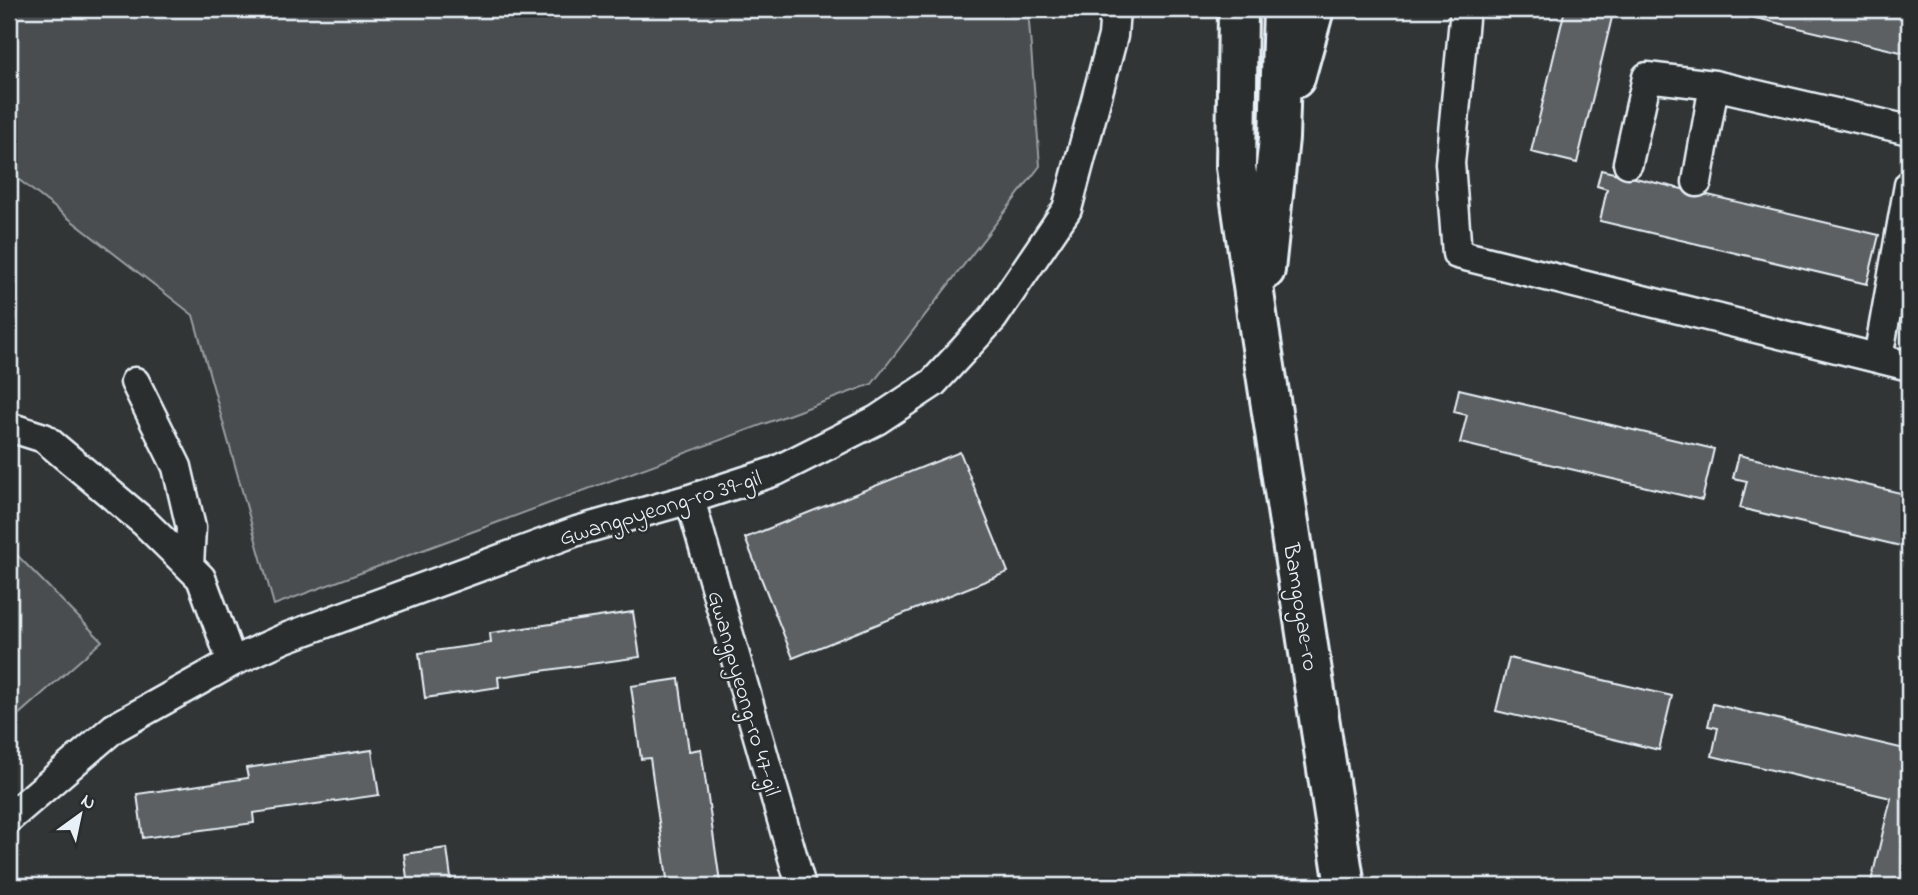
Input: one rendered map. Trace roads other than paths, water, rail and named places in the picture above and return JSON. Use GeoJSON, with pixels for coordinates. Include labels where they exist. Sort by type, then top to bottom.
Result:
{"type":"FeatureCollection","features":[{"type":"Feature","properties":{"kind":"main road","name":"Bamgogae-ro"},"geometry":{"type":"LineString","coordinates":[[1238,9],[1236,167],[1345,886]]}},
{"type":"Feature","properties":{"kind":"main road","name":"Bamgogae-ro"},"geometry":{"type":"LineString","coordinates":[[1259,328],[1279,138],[1283,9]]}},
{"type":"Feature","properties":{"kind":"main road"},"geometry":{"type":"LineString","coordinates":[[1279,138],[1314,9]]}},
{"type":"Feature","properties":{"kind":"street","name":"Gwangpyeong-ro 39-gil"},"geometry":{"type":"LineString","coordinates":[[9,818],[114,728],[232,662],[285,638],[577,531],[776,471],[877,420],[933,383],[993,317],[1067,209],[1113,36],[1115,9]]}},
{"type":"Feature","properties":{"kind":"street"},"geometry":{"type":"LineString","coordinates":[[1465,9],[1450,163],[1457,254],[1909,366]]}},
{"type":"Feature","properties":{"kind":"street"},"geometry":{"type":"LineString","coordinates":[[1628,163],[1647,76],[1714,85],[1909,130]]}},
{"type":"Feature","properties":{"kind":"street"},"geometry":{"type":"LineString","coordinates":[[1697,182],[1714,85]]}},
{"type":"Feature","properties":{"kind":"street"},"geometry":{"type":"LineString","coordinates":[[1878,358],[1907,215],[1909,185]]}},
{"type":"Feature","properties":{"kind":"street"},"geometry":{"type":"LineString","coordinates":[[135,382],[177,467],[191,528],[189,566]]}},
{"type":"Feature","properties":{"kind":"street"},"geometry":{"type":"LineString","coordinates":[[9,427],[44,438],[144,522],[201,578],[232,662]]}},
{"type":"Feature","properties":{"kind":"street","name":"Gwangpyeong-ro 47-gil"},"geometry":{"type":"LineString","coordinates":[[690,499],[801,886]]}}]}
